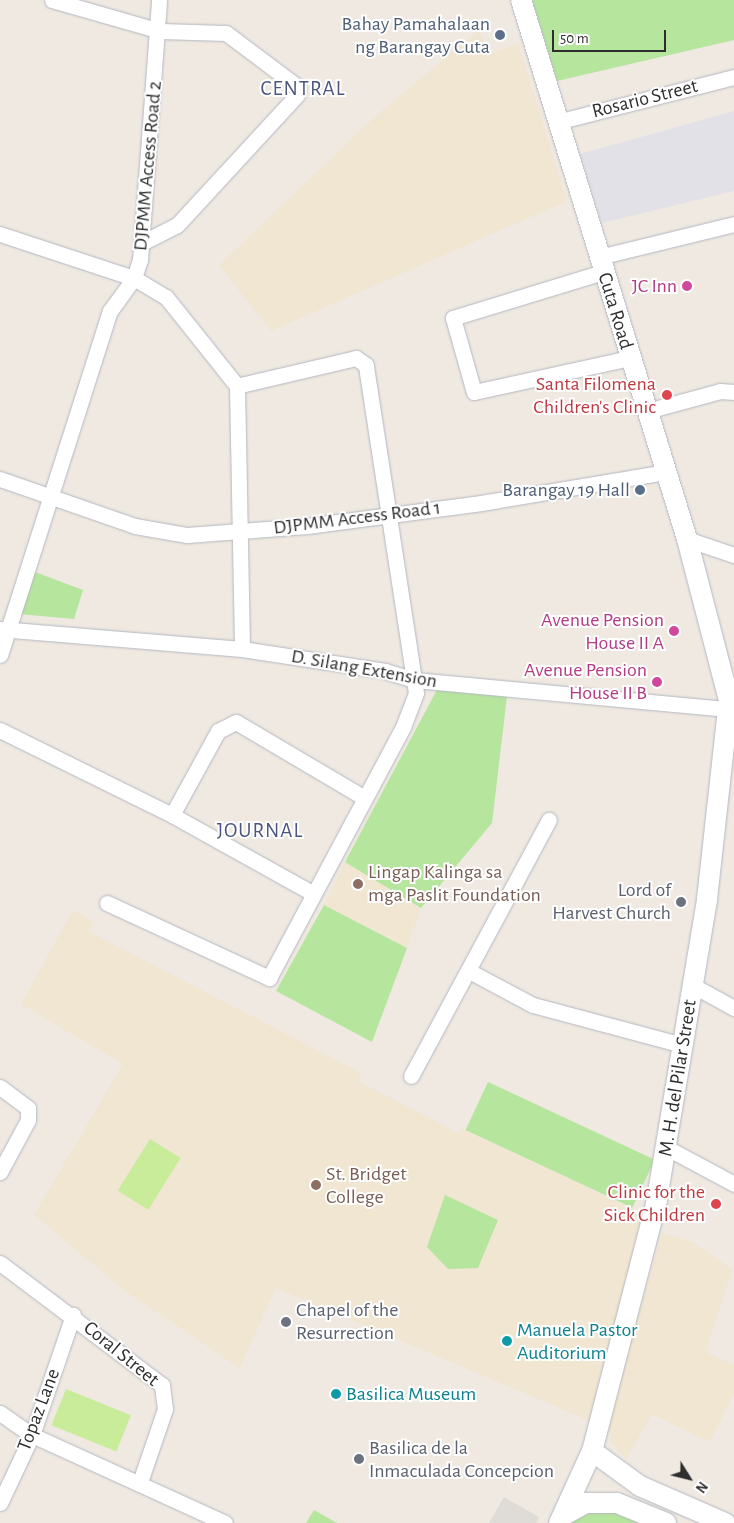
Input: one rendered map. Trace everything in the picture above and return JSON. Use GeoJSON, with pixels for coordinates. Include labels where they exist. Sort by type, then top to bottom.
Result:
{"type":"FeatureCollection","features":[{"type":"Feature","properties":{"kind":"street"},"geometry":{"type":"LineString","coordinates":[[52,0],[160,31],[226,33],[298,87],[297,94],[178,225],[144,242]]}},
{"type":"Feature","properties":{"kind":"street","name":"DJPMM Access Road 2"},"geometry":{"type":"LineString","coordinates":[[0,655],[3,630],[53,495],[110,311],[134,278],[144,242],[160,31],[159,0]]}},
{"type":"Feature","properties":{"kind":"street","name":"Cuta Road"},"geometry":{"type":"LineString","coordinates":[[521,0],[557,122],[687,539],[732,709]]}},
{"type":"Feature","properties":{"kind":"street","name":"Rosario Street"},"geometry":{"type":"LineString","coordinates":[[557,122],[734,77]]}},
{"type":"Feature","properties":{"kind":"street"},"geometry":{"type":"LineString","coordinates":[[630,358],[474,392],[453,318],[601,264],[734,224]]}},
{"type":"Feature","properties":{"kind":"street"},"geometry":{"type":"LineString","coordinates":[[0,234],[134,278],[177,308],[237,386],[237,532],[242,649]]}},
{"type":"Feature","properties":{"kind":"street"},"geometry":{"type":"LineString","coordinates":[[106,903],[269,978],[363,797],[404,727],[416,693],[362,360],[237,386]]}},
{"type":"Feature","properties":{"kind":"street"},"geometry":{"type":"LineString","coordinates":[[647,411],[720,391],[734,392]]}},
{"type":"Feature","properties":{"kind":"street","name":"DJPMM Access Road 1"},"geometry":{"type":"LineString","coordinates":[[0,479],[53,495],[135,526],[186,535],[237,532],[386,514],[666,472]]}},
{"type":"Feature","properties":{"kind":"street"},"geometry":{"type":"LineString","coordinates":[[687,539],[734,555]]}},
{"type":"Feature","properties":{"kind":"street","name":"D. Silang Extension"},"geometry":{"type":"LineString","coordinates":[[3,630],[242,649],[385,671],[414,680],[732,709]]}},
{"type":"Feature","properties":{"kind":"street","name":"M. H. del Pilar Street"},"geometry":{"type":"LineString","coordinates":[[561,1519],[592,1451],[650,1236],[667,1148],[712,865],[732,709]]}},
{"type":"Feature","properties":{"kind":"street"},"geometry":{"type":"LineString","coordinates":[[172,815],[218,731],[236,722],[363,797]]}},
{"type":"Feature","properties":{"kind":"street"},"geometry":{"type":"LineString","coordinates":[[0,730],[172,815],[314,894]]}},
{"type":"Feature","properties":{"kind":"street"},"geometry":{"type":"LineString","coordinates":[[411,1076],[549,820]]}},
{"type":"Feature","properties":{"kind":"street"},"geometry":{"type":"LineString","coordinates":[[469,971],[533,1004],[682,1045]]}},
{"type":"Feature","properties":{"kind":"street"},"geometry":{"type":"LineString","coordinates":[[692,985],[734,1008]]}},
{"type":"Feature","properties":{"kind":"street"},"geometry":{"type":"LineString","coordinates":[[0,1088],[28,1108],[23,1135],[0,1172]]}},
{"type":"Feature","properties":{"kind":"street"},"geometry":{"type":"LineString","coordinates":[[667,1148],[734,1184]]}},
{"type":"Feature","properties":{"kind":"street","name":"Coral Street"},"geometry":{"type":"LineString","coordinates":[[0,1263],[73,1315],[162,1385],[165,1409],[140,1482]]}},
{"type":"Feature","properties":{"kind":"street","name":"Topaz Lane"},"geometry":{"type":"LineString","coordinates":[[0,1503],[32,1435],[73,1315]]}},
{"type":"Feature","properties":{"kind":"street"},"geometry":{"type":"LineString","coordinates":[[0,1413],[32,1435],[140,1482],[225,1523]]}},
{"type":"Feature","properties":{"kind":"street"},"geometry":{"type":"LineString","coordinates":[[592,1451],[622,1476],[725,1523]]}},
{"type":"Feature","properties":{"kind":"street"},"geometry":{"type":"LineString","coordinates":[[609,1503],[622,1476]]}},
{"type":"Feature","properties":{"kind":"street"},"geometry":{"type":"LineString","coordinates":[[561,1519],[586,1503],[609,1503],[666,1523]]}},
{"type":"Feature","properties":{"kind":"shaded area"},"geometry":{"type":"Polygon","coordinates":[[[479,30],[490,54],[518,43],[567,201],[271,331],[219,265],[378,114],[479,30]]]}},
{"type":"Feature","properties":{"kind":"shaded area"},"geometry":{"type":"Polygon","coordinates":[[[734,111],[734,191],[602,223],[580,154],[734,111]]]}},
{"type":"Feature","properties":{"kind":"shaded area","name":"Lingap Kalinga sa mga Paslit Foundation"},"geometry":{"type":"Polygon","coordinates":[[[345,862],[421,908],[407,948],[324,905],[345,862]]]}},
{"type":"Feature","properties":{"kind":"shaded area","name":"St. Bridget College"},"geometry":{"type":"Polygon","coordinates":[[[73,910],[94,922],[88,931],[361,1073],[358,1081],[459,1133],[462,1128],[643,1214],[590,1421],[276,1288],[240,1368],[125,1291],[34,1215],[123,1064],[21,1004],[73,910]]]}},
{"type":"Feature","properties":{"kind":"shaded area"},"geometry":{"type":"Polygon","coordinates":[[[662,1233],[692,1242],[732,1269],[706,1352],[734,1365],[734,1394],[710,1442],[652,1414],[626,1459],[611,1442],[609,1420],[662,1233]]]}},
{"type":"Feature","properties":{"kind":"shaded area"},"geometry":{"type":"Polygon","coordinates":[[[504,1497],[539,1517],[536,1523],[489,1523],[504,1497]]]}},
{"type":"Feature","properties":{"kind":"green space"},"geometry":{"type":"Polygon","coordinates":[[[532,0],[734,0],[734,40],[557,81],[532,0]]]}},
{"type":"Feature","properties":{"kind":"green space"},"geometry":{"type":"Polygon","coordinates":[[[35,572],[83,590],[74,619],[19,614],[35,572]]]}},
{"type":"Feature","properties":{"kind":"green space"},"geometry":{"type":"Polygon","coordinates":[[[439,686],[507,696],[492,823],[421,908],[345,862],[439,686]]]}},
{"type":"Feature","properties":{"kind":"green space"},"geometry":{"type":"Polygon","coordinates":[[[324,905],[407,948],[372,1042],[276,991],[324,905]]]}},
{"type":"Feature","properties":{"kind":"green space"},"geometry":{"type":"Polygon","coordinates":[[[488,1082],[655,1160],[632,1208],[466,1130],[488,1082]]]}},
{"type":"Feature","properties":{"kind":"green space"},"geometry":{"type":"Polygon","coordinates":[[[150,1139],[181,1158],[148,1210],[118,1191],[150,1139]]]}},
{"type":"Feature","properties":{"kind":"green space"},"geometry":{"type":"Polygon","coordinates":[[[445,1195],[498,1220],[478,1268],[448,1269],[427,1247],[445,1195]]]}},
{"type":"Feature","properties":{"kind":"green space"},"geometry":{"type":"Polygon","coordinates":[[[66,1389],[131,1415],[116,1451],[51,1425],[66,1389]]]}},
{"type":"Feature","properties":{"kind":"green space"},"geometry":{"type":"Polygon","coordinates":[[[314,1510],[337,1523],[306,1523],[314,1510]]]}},
{"type":"Feature","properties":{"kind":"green space"},"geometry":{"type":"Polygon","coordinates":[[[609,1511],[640,1523],[568,1523],[578,1513],[609,1511]]]}},
{"type":"Feature","properties":{"kind":"place","name":"Bahay Pamahalaan ng Barangay Cuta"},"geometry":{"type":"Point","coordinates":[500,35]}},
{"type":"Feature","properties":{"kind":"place","name":"JC Inn"},"geometry":{"type":"Point","coordinates":[687,286]}},
{"type":"Feature","properties":{"kind":"place","name":"Santa Filomena Children's Clinic"},"geometry":{"type":"Point","coordinates":[667,395]}},
{"type":"Feature","properties":{"kind":"place","name":"Barangay 19 Hall"},"geometry":{"type":"Point","coordinates":[640,490]}},
{"type":"Feature","properties":{"kind":"place","name":"Avenue Pension House II A"},"geometry":{"type":"Point","coordinates":[674,631]}},
{"type":"Feature","properties":{"kind":"place","name":"Avenue Pension House II B"},"geometry":{"type":"Point","coordinates":[657,682]}},
{"type":"Feature","properties":{"kind":"place","name":"Lingap Kalinga sa mga Paslit Foundation"},"geometry":{"type":"Point","coordinates":[358,884]}},
{"type":"Feature","properties":{"kind":"place","name":"Lord of Harvest Church"},"geometry":{"type":"Point","coordinates":[681,902]}},
{"type":"Feature","properties":{"kind":"place","name":"St. Bridget College"},"geometry":{"type":"Point","coordinates":[316,1185]}},
{"type":"Feature","properties":{"kind":"place","name":"Clinic for the Sick Children"},"geometry":{"type":"Point","coordinates":[716,1204]}},
{"type":"Feature","properties":{"kind":"place","name":"Chapel of the Resurrection"},"geometry":{"type":"Point","coordinates":[286,1322]}},
{"type":"Feature","properties":{"kind":"place","name":"Manuela Pastor Auditorium"},"geometry":{"type":"Point","coordinates":[507,1341]}},
{"type":"Feature","properties":{"kind":"place","name":"Basilica Museum"},"geometry":{"type":"Point","coordinates":[336,1394]}},
{"type":"Feature","properties":{"kind":"place","name":"Basilica de la Inmaculada Concepcion"},"geometry":{"type":"Point","coordinates":[359,1459]}},
{"type":"Feature","properties":{"kind":"district","name":"CENTRAL"},"geometry":{"type":"Point","coordinates":[303,89]}},
{"type":"Feature","properties":{"kind":"district","name":"JOURNAL"},"geometry":{"type":"Point","coordinates":[260,831]}}]}
